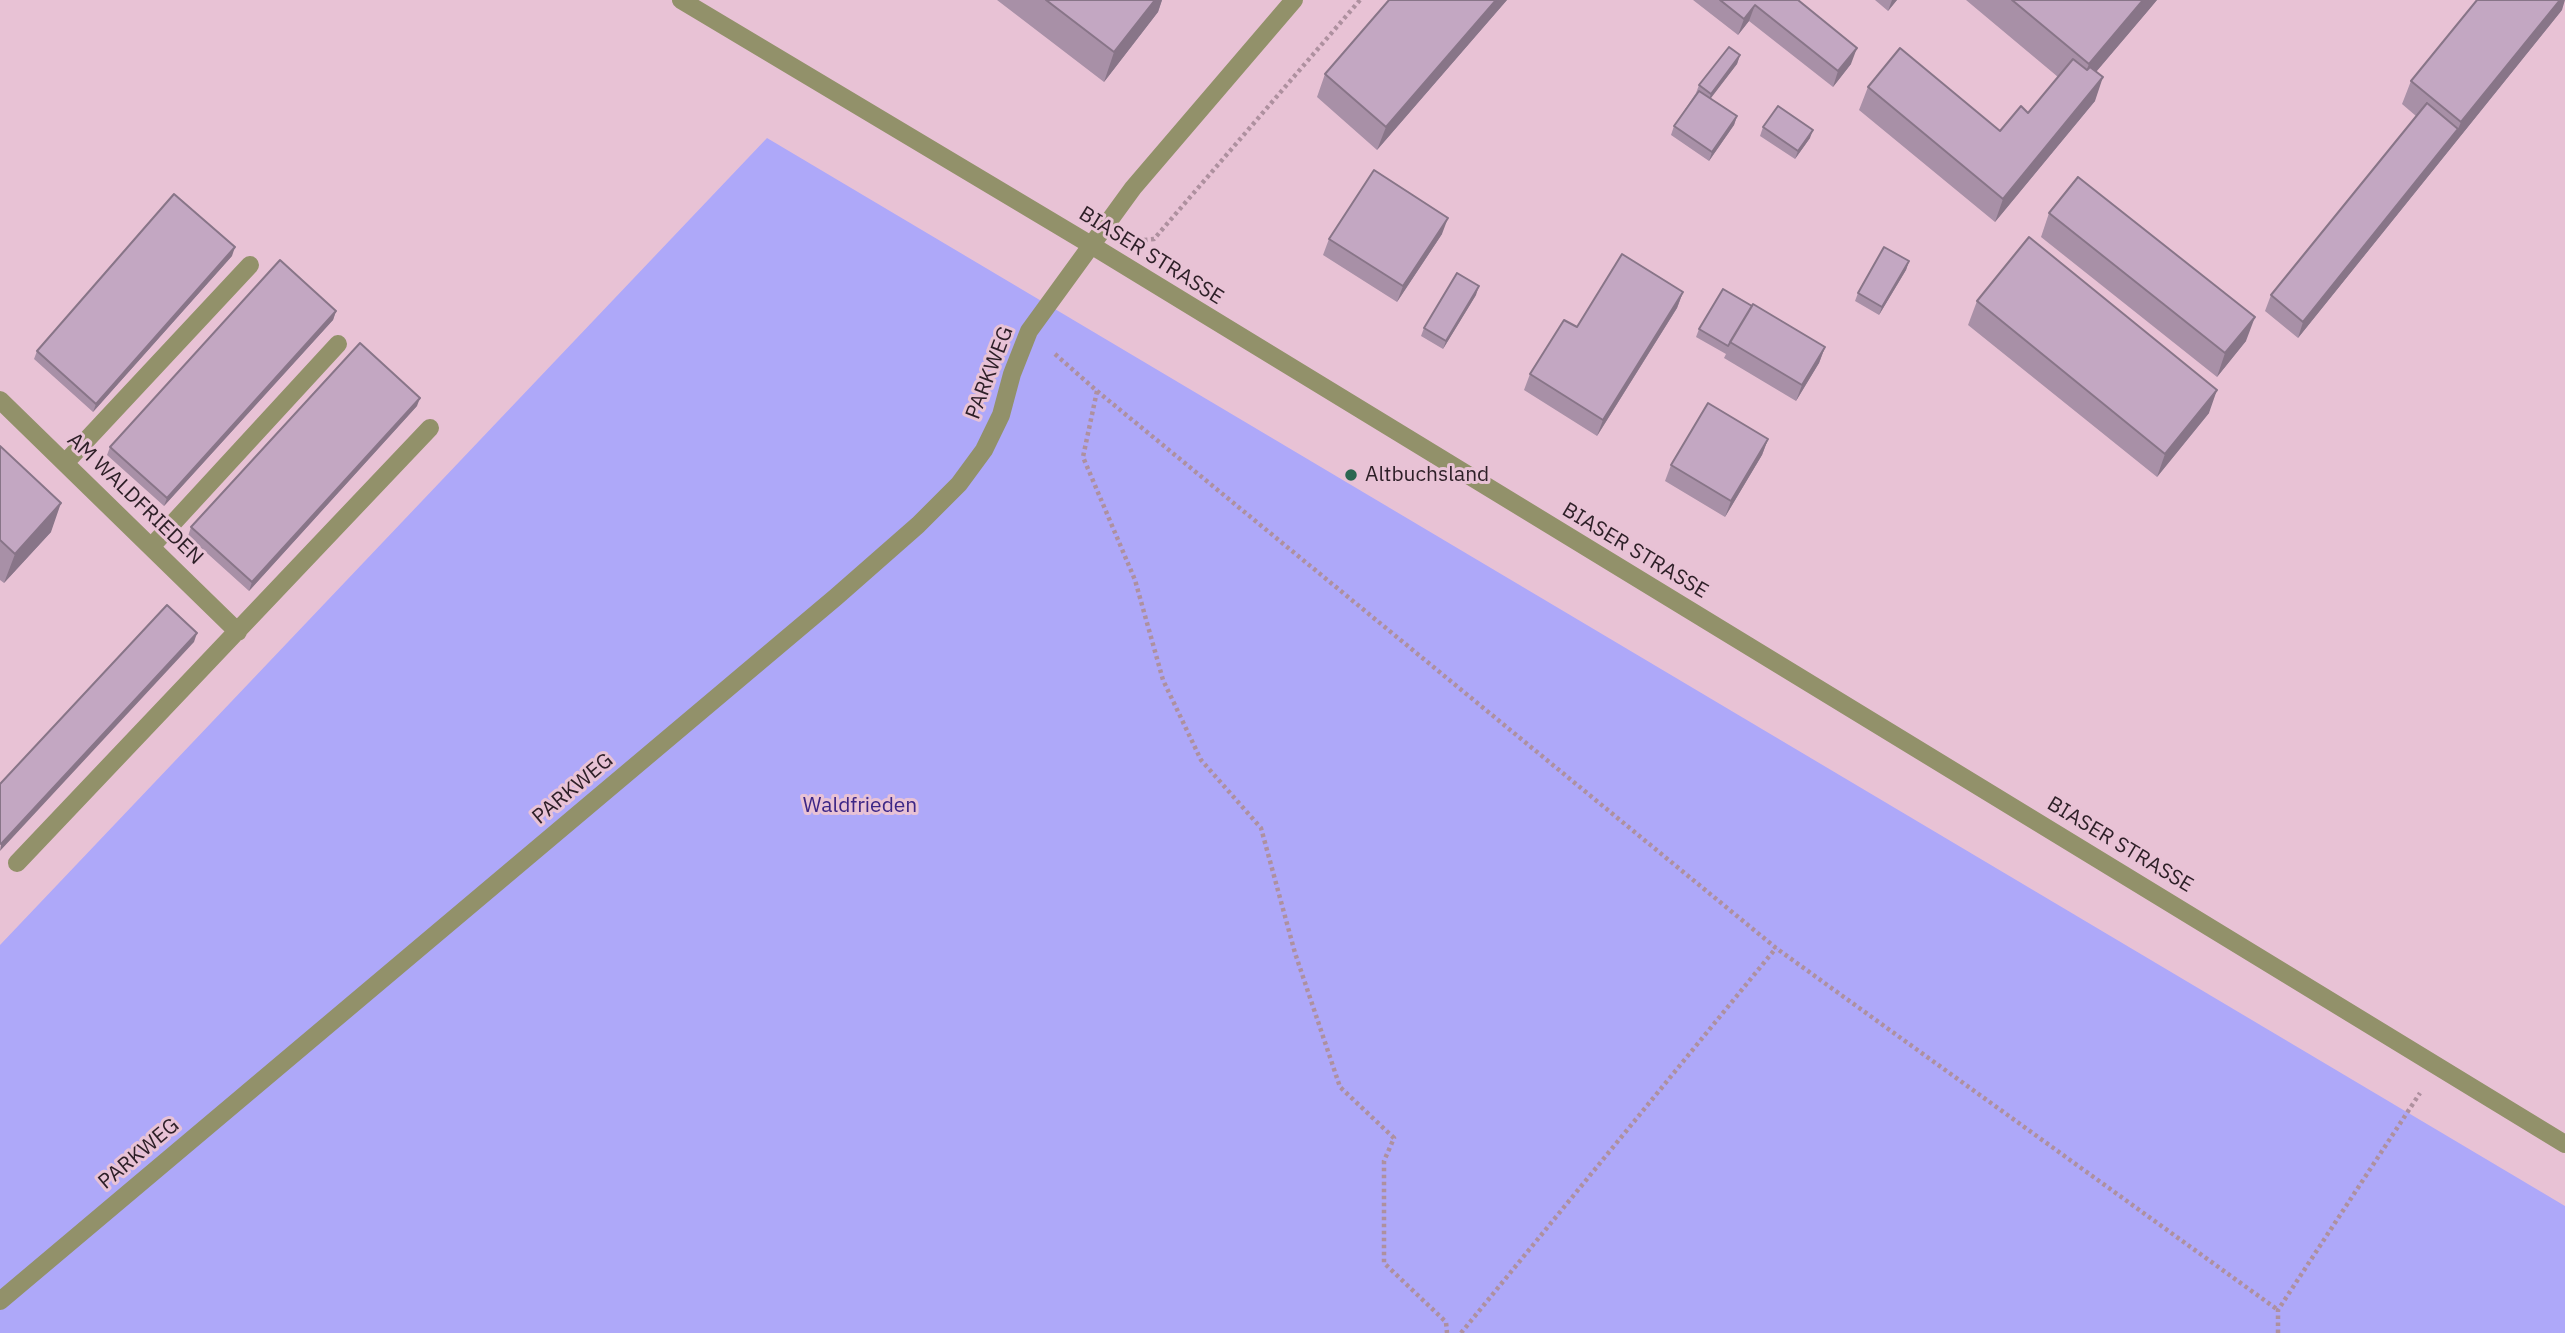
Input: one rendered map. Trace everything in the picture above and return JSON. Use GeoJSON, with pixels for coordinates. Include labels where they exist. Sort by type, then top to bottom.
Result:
{"type":"FeatureCollection","features":[{"type":"Feature","properties":{"kind":"street","name":"BIASER STRASSE"},"geometry":{"type":"LineString","coordinates":[[681,0],[1091,244],[2565,1144]]}},
{"type":"Feature","properties":{"kind":"street"},"geometry":{"type":"LineString","coordinates":[[1091,244],[1133,188],[1294,0]]}},
{"type":"Feature","properties":{"kind":"street","name":"PARKWEG"},"geometry":{"type":"LineString","coordinates":[[0,1301],[918,525],[959,484],[984,450],[1001,415],[1012,374],[1029,331],[1091,244]]}},
{"type":"Feature","properties":{"kind":"street"},"geometry":{"type":"LineString","coordinates":[[65,463],[250,265]]}},
{"type":"Feature","properties":{"kind":"street"},"geometry":{"type":"LineString","coordinates":[[150,547],[338,344]]}},
{"type":"Feature","properties":{"kind":"street","name":"AM WALDFRIEDEN"},"geometry":{"type":"LineString","coordinates":[[0,400],[238,632]]}},
{"type":"Feature","properties":{"kind":"street"},"geometry":{"type":"LineString","coordinates":[[17,863],[430,428]]}},
{"type":"Feature","properties":{"kind":"path"},"geometry":{"type":"LineString","coordinates":[[1091,244],[1154,239],[1360,0]]}},
{"type":"Feature","properties":{"kind":"path"},"geometry":{"type":"LineString","coordinates":[[1029,331],[1097,391],[1776,948],[2278,1310]]}},
{"type":"Feature","properties":{"kind":"path"},"geometry":{"type":"LineString","coordinates":[[1097,391],[1083,457],[1135,580],[1163,680],[1201,761],[1261,828],[1295,953],[1340,1087],[1394,1138],[1384,1161],[1384,1263],[1446,1322],[1447,1333]]}},
{"type":"Feature","properties":{"kind":"path"},"geometry":{"type":"LineString","coordinates":[[1461,1333],[1776,948]]}},
{"type":"Feature","properties":{"kind":"path"},"geometry":{"type":"LineString","coordinates":[[2278,1333],[2278,1310],[2438,1065]]}},
{"type":"Feature","properties":{"kind":"green space","name":"Waldfrieden"},"geometry":{"type":"Polygon","coordinates":[[[767,138],[2565,1206],[2565,1333],[0,1333],[0,945],[767,138]]]}},
{"type":"Feature","properties":{"kind":"building"},"geometry":{"type":"Polygon","coordinates":[[[1046,0],[1155,0],[1114,52],[1046,0]]]}},
{"type":"Feature","properties":{"kind":"building"},"geometry":{"type":"Polygon","coordinates":[[[1389,0],[1496,0],[1386,127],[1325,74],[1389,0]]]}},
{"type":"Feature","properties":{"kind":"building"},"geometry":{"type":"Polygon","coordinates":[[[1720,0],[1798,0],[1857,48],[1838,71],[1755,5],[1744,19],[1720,0]]]}},
{"type":"Feature","properties":{"kind":"building"},"geometry":{"type":"Polygon","coordinates":[[[2012,0],[2143,0],[2089,64],[2012,0]]]}},
{"type":"Feature","properties":{"kind":"building"},"geometry":{"type":"Polygon","coordinates":[[[2477,0],[2560,0],[2461,122],[2411,81],[2477,0]]]}},
{"type":"Feature","properties":{"kind":"building"},"geometry":{"type":"Polygon","coordinates":[[[1729,47],[1740,55],[1711,94],[1699,85],[1729,47]]]}},
{"type":"Feature","properties":{"kind":"building"},"geometry":{"type":"Polygon","coordinates":[[[1900,48],[2000,131],[2021,106],[2028,113],[2073,59],[2087,70],[2090,67],[2103,77],[2003,199],[1868,87],[1900,48]]]}},
{"type":"Feature","properties":{"kind":"building"},"geometry":{"type":"Polygon","coordinates":[[[1699,91],[1737,116],[1712,152],[1674,126],[1699,91]]]}},
{"type":"Feature","properties":{"kind":"building"},"geometry":{"type":"Polygon","coordinates":[[[2427,103],[2458,129],[2303,322],[2271,295],[2427,103]]]}},
{"type":"Feature","properties":{"kind":"building"},"geometry":{"type":"Polygon","coordinates":[[[1778,106],[1813,130],[1798,151],[1763,127],[1778,106]]]}},
{"type":"Feature","properties":{"kind":"building"},"geometry":{"type":"Polygon","coordinates":[[[1374,170],[1448,218],[1403,286],[1329,239],[1374,170]]]}},
{"type":"Feature","properties":{"kind":"building"},"geometry":{"type":"Polygon","coordinates":[[[2078,177],[2255,317],[2225,353],[2049,213],[2078,177]]]}},
{"type":"Feature","properties":{"kind":"building"},"geometry":{"type":"Polygon","coordinates":[[[174,194],[235,247],[96,404],[37,351],[174,194]]]}},
{"type":"Feature","properties":{"kind":"building"},"geometry":{"type":"Polygon","coordinates":[[[2029,237],[2217,390],[2165,454],[1977,301],[2029,237]]]}},
{"type":"Feature","properties":{"kind":"building"},"geometry":{"type":"Polygon","coordinates":[[[1884,247],[1909,261],[1882,307],[1858,293],[1884,247]]]}},
{"type":"Feature","properties":{"kind":"building"},"geometry":{"type":"Polygon","coordinates":[[[1622,254],[1683,292],[1603,420],[1530,374],[1564,320],[1577,327],[1622,254]]]}},
{"type":"Feature","properties":{"kind":"building"},"geometry":{"type":"Polygon","coordinates":[[[280,260],[336,311],[167,498],[110,447],[280,260]]]}},
{"type":"Feature","properties":{"kind":"building"},"geometry":{"type":"Polygon","coordinates":[[[1457,273],[1479,286],[1446,341],[1424,328],[1457,273]]]}},
{"type":"Feature","properties":{"kind":"building"},"geometry":{"type":"Polygon","coordinates":[[[1723,289],[1752,306],[1728,346],[1699,329],[1723,289]]]}},
{"type":"Feature","properties":{"kind":"building"},"geometry":{"type":"Polygon","coordinates":[[[1753,304],[1825,347],[1802,385],[1730,342],[1753,304]]]}},
{"type":"Feature","properties":{"kind":"building"},"geometry":{"type":"Polygon","coordinates":[[[360,343],[420,398],[252,582],[191,527],[360,343]]]}},
{"type":"Feature","properties":{"kind":"building"},"geometry":{"type":"Polygon","coordinates":[[[1708,403],[1768,439],[1731,501],[1671,465],[1708,403]]]}},
{"type":"Feature","properties":{"kind":"building"},"geometry":{"type":"Polygon","coordinates":[[[0,446],[61,503],[15,554],[0,540],[0,446]]]}},
{"type":"Feature","properties":{"kind":"building"},"geometry":{"type":"Polygon","coordinates":[[[167,605],[197,633],[1,844],[0,784],[167,605]]]}},
{"type":"Feature","properties":{"kind":"place","name":"Altbuchsland"},"geometry":{"type":"Point","coordinates":[1351,475]}}]}
